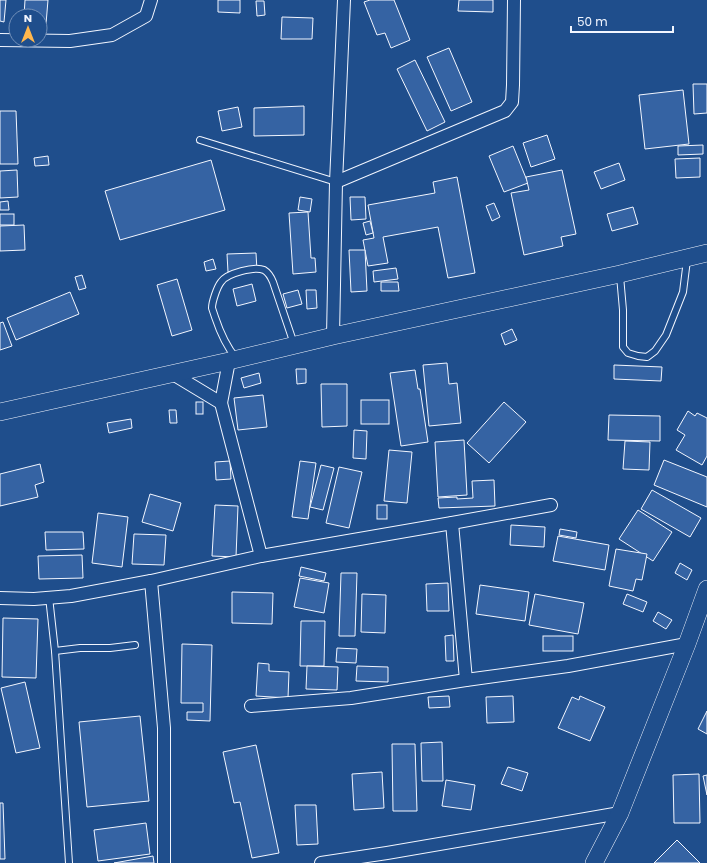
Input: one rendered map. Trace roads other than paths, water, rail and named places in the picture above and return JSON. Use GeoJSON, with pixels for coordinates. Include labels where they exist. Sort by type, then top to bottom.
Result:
{"type":"FeatureCollection","features":[{"type":"Feature","properties":{"kind":"main road"},"geometry":{"type":"LineString","coordinates":[[0,412],[173,374],[333,336],[620,274],[707,252]]}},
{"type":"Feature","properties":{"kind":"main road"},"geometry":{"type":"LineString","coordinates":[[594,863],[620,813],[687,644],[707,589]]}},
{"type":"Feature","properties":{"kind":"street"},"geometry":{"type":"LineString","coordinates":[[0,40],[70,41],[112,36],[146,16],[152,0]]}},
{"type":"Feature","properties":{"kind":"street"},"geometry":{"type":"LineString","coordinates":[[333,336],[336,182],[344,0]]}},
{"type":"Feature","properties":{"kind":"street"},"geometry":{"type":"LineString","coordinates":[[336,182],[505,111],[512,102],[514,0]]}},
{"type":"Feature","properties":{"kind":"street"},"geometry":{"type":"LineString","coordinates":[[233,360],[221,403],[261,556]]}},
{"type":"Feature","properties":{"kind":"street"},"geometry":{"type":"LineString","coordinates":[[173,374],[221,403]]}},
{"type":"Feature","properties":{"kind":"street"},"geometry":{"type":"LineString","coordinates":[[0,598],[71,596],[151,581],[261,556],[550,505]]}},
{"type":"Feature","properties":{"kind":"street"},"geometry":{"type":"LineString","coordinates":[[452,523],[466,680]]}},
{"type":"Feature","properties":{"kind":"street"},"geometry":{"type":"LineString","coordinates":[[151,581],[164,728],[164,863]]}},
{"type":"Feature","properties":{"kind":"street"},"geometry":{"type":"LineString","coordinates":[[251,706],[351,698],[568,666],[687,644]]}},
{"type":"Feature","properties":{"kind":"street"},"geometry":{"type":"LineString","coordinates":[[321,863],[620,813]]}},
{"type":"Feature","properties":{"kind":"street"},"geometry":{"type":"LineString","coordinates":[[379,863],[387,853]]}},
{"type":"Feature","properties":{"kind":"lane"},"geometry":{"type":"LineString","coordinates":[[200,140],[336,182]]}},
{"type":"Feature","properties":{"kind":"lane"},"geometry":{"type":"LineString","coordinates":[[620,274],[624,310],[623,347],[628,353],[647,357],[655,351],[666,334],[683,292],[687,257]]}},
{"type":"Feature","properties":{"kind":"lane"},"geometry":{"type":"LineString","coordinates":[[233,360],[231,353],[220,333],[212,308],[221,281],[225,277],[240,271],[262,269],[270,274],[295,345]]}},
{"type":"Feature","properties":{"kind":"lane"},"geometry":{"type":"LineString","coordinates":[[49,597],[55,651],[69,863]]}},
{"type":"Feature","properties":{"kind":"lane"},"geometry":{"type":"LineString","coordinates":[[55,651],[135,645]]}}]}
